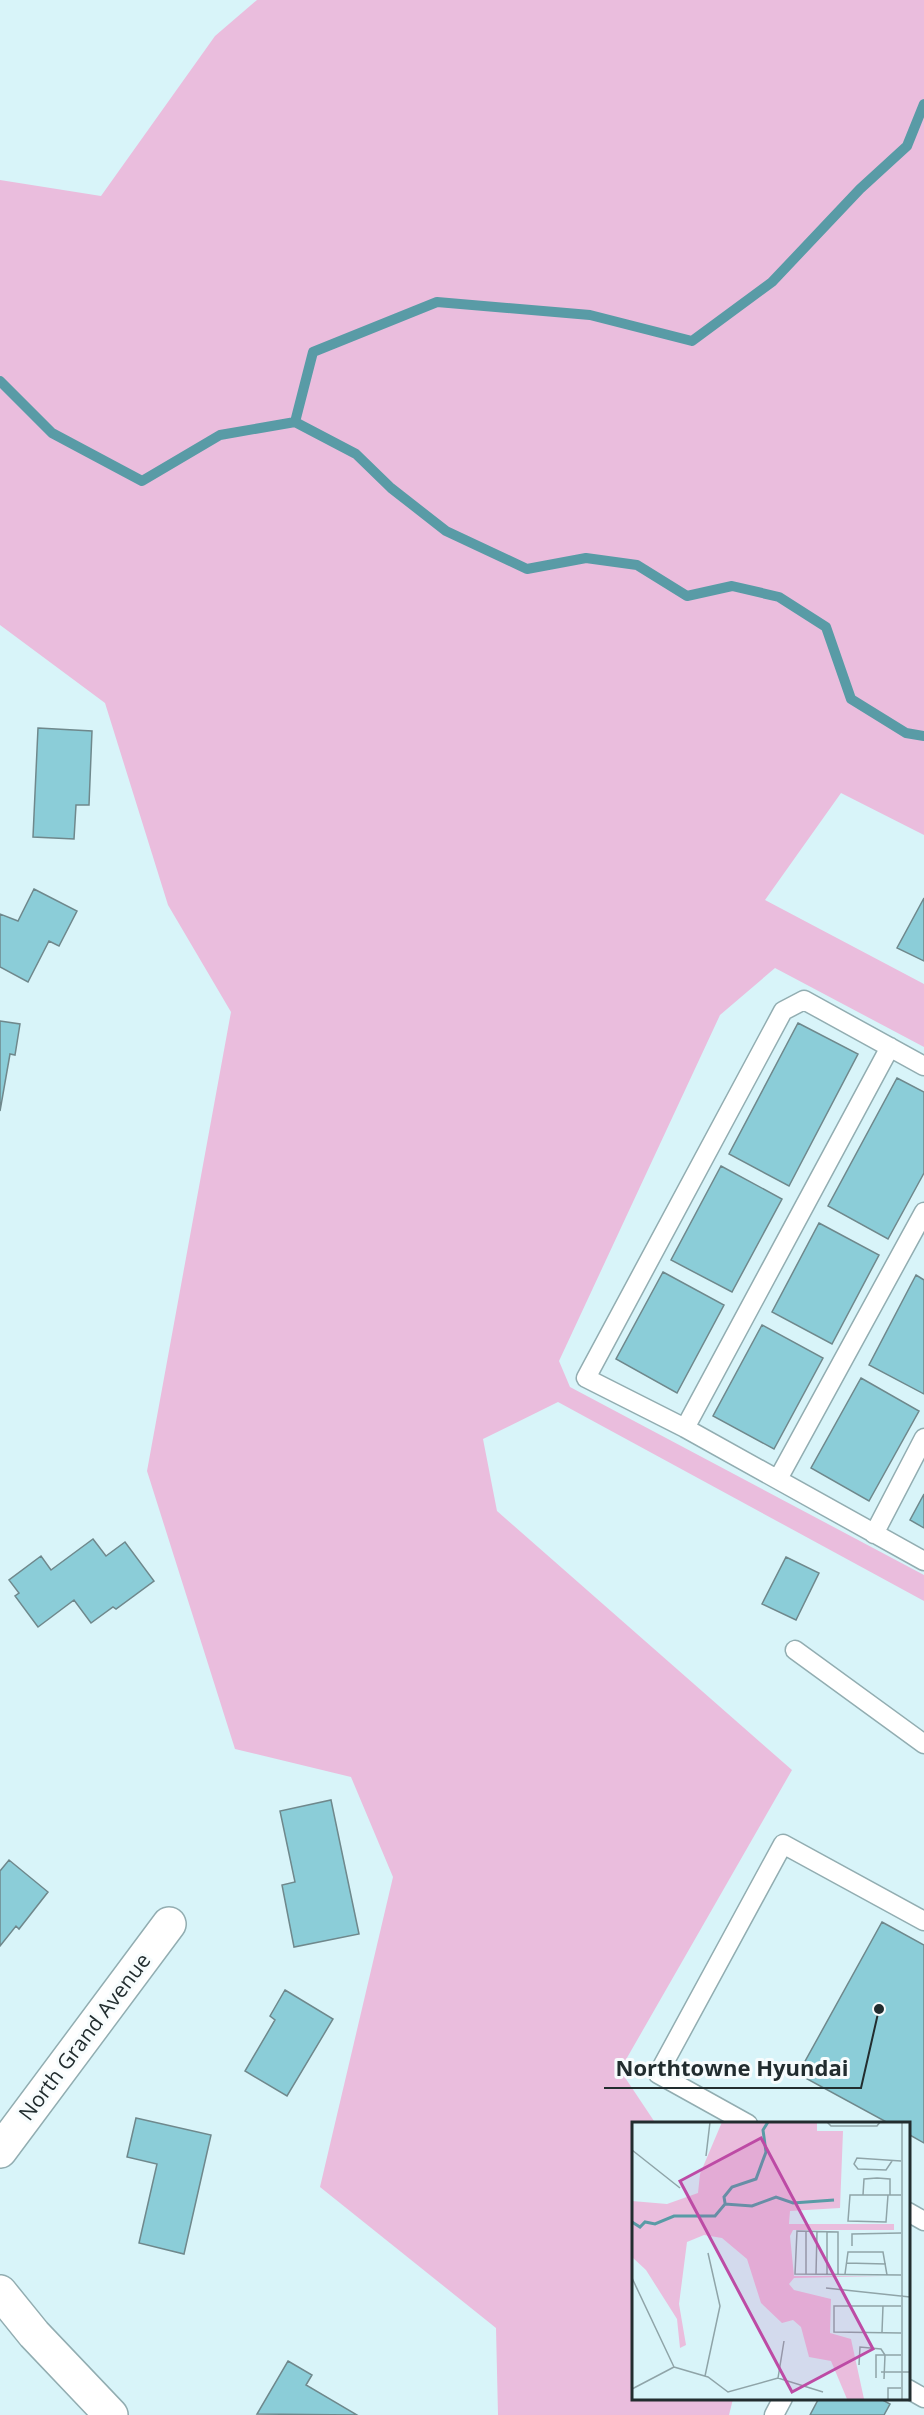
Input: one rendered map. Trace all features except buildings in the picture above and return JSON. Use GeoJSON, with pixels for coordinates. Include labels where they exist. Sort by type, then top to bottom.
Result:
{"type":"FeatureCollection","features":[{"type":"Feature","properties":{"kind":"street","name":"North Grand Avenue"},"geometry":{"type":"LineString","coordinates":[[0,2151],[169,1924]]}},
{"type":"Feature","properties":{"kind":"street"},"geometry":{"type":"LineString","coordinates":[[0,2292],[34,2334],[111,2415]]}},
{"type":"Feature","properties":{"kind":"lane"},"geometry":{"type":"LineString","coordinates":[[924,1066],[804,1000],[783,1011],[586,1378],[685,1428],[924,1561]]}},
{"type":"Feature","properties":{"kind":"lane"},"geometry":{"type":"LineString","coordinates":[[685,1428],[890,1047]]}},
{"type":"Feature","properties":{"kind":"lane"},"geometry":{"type":"LineString","coordinates":[[777,1479],[924,1212]]}},
{"type":"Feature","properties":{"kind":"lane"},"geometry":{"type":"LineString","coordinates":[[874,1534],[924,1437]]}},
{"type":"Feature","properties":{"kind":"lane"},"geometry":{"type":"LineString","coordinates":[[795,1650],[924,1744]]}},
{"type":"Feature","properties":{"kind":"lane"},"geometry":{"type":"LineString","coordinates":[[744,2122],[657,2074],[783,1844],[924,1921]]}},
{"type":"Feature","properties":{"kind":"lane"},"geometry":{"type":"LineString","coordinates":[[909,2213],[924,2221]]}},
{"type":"Feature","properties":{"kind":"lane"},"geometry":{"type":"LineString","coordinates":[[909,2390],[924,2398]]}},
{"type":"Feature","properties":{"kind":"lane"},"geometry":{"type":"LineString","coordinates":[[774,2415],[782,2400]]}},
{"type":"Feature","properties":{"kind":"shaded area"},"geometry":{"type":"Polygon","coordinates":[[[257,0],[924,0],[924,835],[841,793],[765,900],[924,984],[924,1047],[775,968],[720,1015],[559,1361],[570,1387],[924,1575],[924,1601],[558,1402],[483,1439],[497,1511],[792,1770],[620,2070],[655,2122],[632,2122],[632,2400],[733,2400],[729,2415],[498,2415],[496,2328],[320,2187],[393,1877],[351,1777],[235,1749],[147,1471],[231,1012],[168,905],[105,703],[0,625],[0,180],[101,196],[215,36],[257,0]]]}},
{"type":"Feature","properties":{"kind":"waterway"},"geometry":{"type":"LineString","coordinates":[[295,422],[313,352],[437,302],[590,315],[692,341],[772,282],[860,189],[907,146],[924,104]]}},
{"type":"Feature","properties":{"kind":"waterway"},"geometry":{"type":"LineString","coordinates":[[0,381],[52,433],[142,481],[220,435],[295,422],[356,454],[391,488],[446,531],[527,569],[586,558],[637,565],[687,596],[732,586],[779,597],[826,627],[851,699],[906,733],[924,736]]}},
{"type":"Feature","properties":{"kind":"place","name":"Northtowne Hyundai"},"geometry":{"type":"Point","coordinates":[879,2009]}}]}
